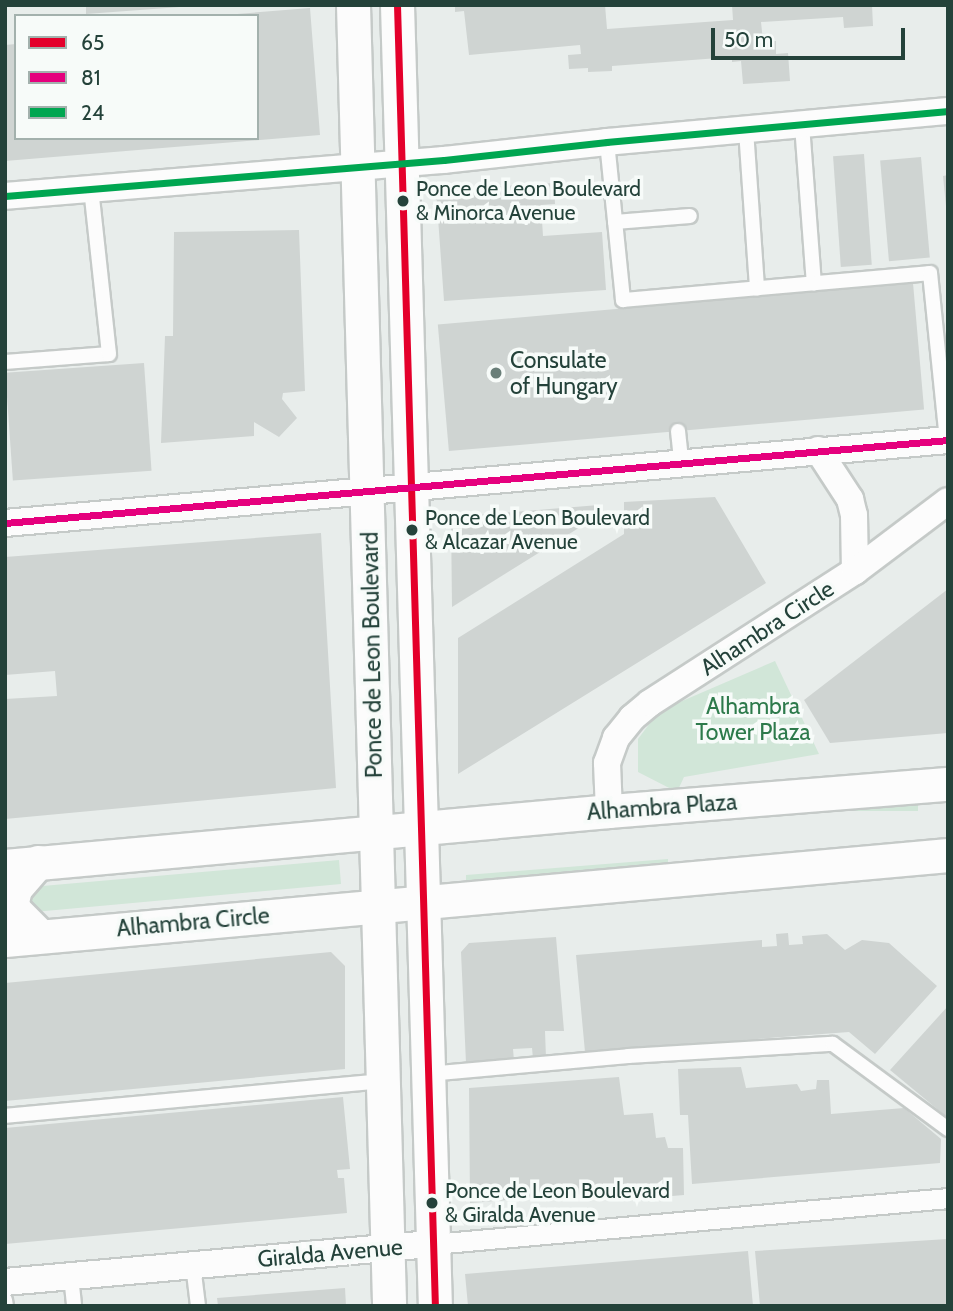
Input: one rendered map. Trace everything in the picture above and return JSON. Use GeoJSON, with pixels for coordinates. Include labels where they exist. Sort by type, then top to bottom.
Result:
{"type":"FeatureCollection","features":[{"type":"Feature","properties":{"kind":"street","name":"Ponce de Leon Boulevard"},"geometry":{"type":"LineString","coordinates":[[353,5],[369,491],[390,1306]]}},
{"type":"Feature","properties":{"kind":"street","name":"Ponce de Leon Boulevard"},"geometry":{"type":"LineString","coordinates":[[397,5],[435,1306]]}},
{"type":"Feature","properties":{"kind":"street"},"geometry":{"type":"LineString","coordinates":[[5,196],[948,111]]}},
{"type":"Feature","properties":{"kind":"street"},"geometry":{"type":"LineString","coordinates":[[5,523],[947,440]]}},
{"type":"Feature","properties":{"kind":"street"},"geometry":{"type":"LineString","coordinates":[[818,450],[844,486],[852,507],[856,571]]}},
{"type":"Feature","properties":{"kind":"street","name":"Alhambra Circle"},"geometry":{"type":"LineString","coordinates":[[609,811],[607,763],[616,738],[632,718],[679,684],[856,571],[948,501]]}},
{"type":"Feature","properties":{"kind":"street","name":"Alhambra Plaza"},"geometry":{"type":"LineString","coordinates":[[377,831],[948,784]]}},
{"type":"Feature","properties":{"kind":"street"},"geometry":{"type":"LineString","coordinates":[[5,866],[377,831]]}},
{"type":"Feature","properties":{"kind":"street"},"geometry":{"type":"LineString","coordinates":[[380,905],[948,855]]}},
{"type":"Feature","properties":{"kind":"street"},"geometry":{"type":"LineString","coordinates":[[38,862],[15,888],[11,907],[40,936]]}},
{"type":"Feature","properties":{"kind":"street","name":"Alhambra Circle"},"geometry":{"type":"LineString","coordinates":[[5,940],[380,905]]}},
{"type":"Feature","properties":{"kind":"street","name":"Giralda Avenue"},"geometry":{"type":"LineString","coordinates":[[5,1282],[948,1198]]}},
{"type":"Feature","properties":{"kind":"lane"},"geometry":{"type":"LineString","coordinates":[[802,125],[814,284]]}},
{"type":"Feature","properties":{"kind":"lane"},"geometry":{"type":"LineString","coordinates":[[746,130],[757,289]]}},
{"type":"Feature","properties":{"kind":"lane"},"geometry":{"type":"LineString","coordinates":[[607,142],[622,300],[930,273],[947,440]]}},
{"type":"Feature","properties":{"kind":"lane"},"geometry":{"type":"LineString","coordinates":[[5,362],[108,354],[91,189]]}},
{"type":"Feature","properties":{"kind":"lane"},"geometry":{"type":"LineString","coordinates":[[615,222],[690,216]]}},
{"type":"Feature","properties":{"kind":"lane"},"geometry":{"type":"LineString","coordinates":[[678,431],[681,462]]}},
{"type":"Feature","properties":{"kind":"lane"},"geometry":{"type":"LineString","coordinates":[[428,1074],[628,1056],[833,1044],[948,1129]]}},
{"type":"Feature","properties":{"kind":"lane"},"geometry":{"type":"LineString","coordinates":[[5,1116],[384,1081]]}},
{"type":"Feature","properties":{"kind":"lane"},"geometry":{"type":"LineString","coordinates":[[193,1265],[198,1306]]}},
{"type":"Feature","properties":{"kind":"lane"},"geometry":{"type":"LineString","coordinates":[[71,1276],[74,1306]]}},
{"type":"Feature","properties":{"kind":"lane"},"geometry":{"type":"LineString","coordinates":[[5,1300],[6,1306]]}},
{"type":"Feature","properties":{"kind":"green space","name":"Alhambra Tower Plaza"},"geometry":{"type":"Polygon","coordinates":[[[775,661],[819,754],[684,777],[677,792],[638,772],[638,739],[659,711],[775,661]]]}},
{"type":"Feature","properties":{"kind":"green space"},"geometry":{"type":"Polygon","coordinates":[[[695,803],[918,803],[918,811],[695,811],[695,803]]]}},
{"type":"Feature","properties":{"kind":"green space"},"geometry":{"type":"Polygon","coordinates":[[[668,859],[668,864],[466,882],[466,875],[668,859]]]}},
{"type":"Feature","properties":{"kind":"green space"},"geometry":{"type":"Polygon","coordinates":[[[339,860],[341,884],[34,912],[27,908],[31,887],[339,860]]]}},
{"type":"Feature","properties":{"kind":"building"},"geometry":{"type":"Polygon","coordinates":[[[86,5],[180,5],[180,7],[86,14],[86,5]]]}},
{"type":"Feature","properties":{"kind":"building"},"geometry":{"type":"Polygon","coordinates":[[[455,5],[605,5],[607,29],[733,20],[732,5],[872,5],[873,26],[844,28],[843,17],[761,22],[763,41],[776,41],[776,54],[788,53],[790,81],[743,84],[741,61],[732,62],[732,57],[612,66],[612,71],[588,72],[588,68],[569,69],[568,55],[581,54],[580,45],[469,55],[464,11],[455,12],[455,5]]]}},
{"type":"Feature","properties":{"kind":"building"},"geometry":{"type":"Polygon","coordinates":[[[310,8],[320,135],[5,161],[5,45],[14,44],[14,140],[259,140],[259,14],[237,14],[310,8]]]}},
{"type":"Feature","properties":{"kind":"building"},"geometry":{"type":"Polygon","coordinates":[[[864,154],[872,265],[841,267],[833,156],[864,154]]]}},
{"type":"Feature","properties":{"kind":"building"},"geometry":{"type":"Polygon","coordinates":[[[921,157],[930,258],[889,261],[880,161],[921,157]]]}},
{"type":"Feature","properties":{"kind":"building"},"geometry":{"type":"Polygon","coordinates":[[[948,175],[948,206],[946,206],[943,176],[948,175]]]}},
{"type":"Feature","properties":{"kind":"building"},"geometry":{"type":"Polygon","coordinates":[[[554,183],[555,204],[541,205],[543,236],[602,232],[606,290],[444,301],[436,190],[554,183]]]}},
{"type":"Feature","properties":{"kind":"building"},"geometry":{"type":"Polygon","coordinates":[[[299,230],[305,391],[283,393],[282,399],[297,418],[279,437],[254,422],[254,436],[161,443],[165,336],[173,336],[174,232],[299,230]]]}},
{"type":"Feature","properties":{"kind":"building"},"geometry":{"type":"Polygon","coordinates":[[[913,283],[924,410],[449,451],[438,325],[913,283]]]}},
{"type":"Feature","properties":{"kind":"building"},"geometry":{"type":"Polygon","coordinates":[[[144,363],[152,471],[13,480],[5,373],[144,363]]]}},
{"type":"Feature","properties":{"kind":"building"},"geometry":{"type":"Polygon","coordinates":[[[715,497],[766,583],[458,774],[458,638],[624,534],[624,502],[715,497]]]}},
{"type":"Feature","properties":{"kind":"building"},"geometry":{"type":"Polygon","coordinates":[[[599,505],[598,516],[452,607],[451,517],[599,505]]]}},
{"type":"Feature","properties":{"kind":"building"},"geometry":{"type":"Polygon","coordinates":[[[321,533],[336,788],[5,819],[5,699],[57,696],[55,671],[5,675],[5,557],[321,533]]]}},
{"type":"Feature","properties":{"kind":"building"},"geometry":{"type":"Polygon","coordinates":[[[948,589],[948,733],[830,743],[804,700],[948,589]]]}},
{"type":"Feature","properties":{"kind":"building"},"geometry":{"type":"Polygon","coordinates":[[[788,933],[789,945],[803,944],[802,936],[827,934],[845,950],[862,940],[889,943],[937,986],[875,1054],[849,1032],[585,1052],[576,955],[762,940],[762,947],[777,946],[776,934],[788,933]]]}},
{"type":"Feature","properties":{"kind":"building"},"geometry":{"type":"Polygon","coordinates":[[[556,937],[564,1031],[545,1031],[546,1058],[533,1059],[532,1048],[513,1049],[514,1061],[466,1063],[461,952],[469,943],[556,937]]]}},
{"type":"Feature","properties":{"kind":"building"},"geometry":{"type":"Polygon","coordinates":[[[331,952],[345,966],[345,1069],[5,1101],[5,983],[331,952]]]}},
{"type":"Feature","properties":{"kind":"building"},"geometry":{"type":"Polygon","coordinates":[[[948,1006],[948,1118],[890,1070],[948,1006]]]}},
{"type":"Feature","properties":{"kind":"building"},"geometry":{"type":"Polygon","coordinates":[[[741,1067],[746,1088],[797,1084],[801,1091],[816,1089],[817,1080],[829,1080],[831,1114],[904,1108],[941,1139],[940,1163],[692,1184],[688,1115],[680,1115],[678,1069],[741,1067]]]}},
{"type":"Feature","properties":{"kind":"building"},"geometry":{"type":"Polygon","coordinates":[[[619,1077],[624,1115],[653,1113],[656,1138],[665,1137],[668,1148],[683,1148],[684,1195],[636,1199],[635,1190],[470,1203],[469,1088],[619,1077]]]}},
{"type":"Feature","properties":{"kind":"building"},"geometry":{"type":"Polygon","coordinates":[[[343,1097],[350,1169],[337,1170],[338,1178],[344,1178],[347,1213],[5,1244],[5,1128],[343,1097]]]}},
{"type":"Feature","properties":{"kind":"building"},"geometry":{"type":"Polygon","coordinates":[[[948,1239],[948,1306],[760,1306],[755,1251],[948,1239]]]}},
{"type":"Feature","properties":{"kind":"building"},"geometry":{"type":"Polygon","coordinates":[[[748,1251],[753,1306],[468,1306],[465,1274],[748,1251]]]}},
{"type":"Feature","properties":{"kind":"building"},"geometry":{"type":"Polygon","coordinates":[[[345,1288],[346,1306],[218,1306],[217,1298],[345,1288]]]}},
{"type":"Feature","properties":{"kind":"transit line","name":"65"},"geometry":{"type":"LineString","coordinates":[[397,5],[435,1306]]}},
{"type":"Feature","properties":{"kind":"transit line","name":"24"},"geometry":{"type":"LineString","coordinates":[[5,196],[444,160],[607,142],[948,111]]}},
{"type":"Feature","properties":{"kind":"transit line","name":"81"},"geometry":{"type":"LineString","coordinates":[[5,523],[948,440]]}},
{"type":"Feature","properties":{"kind":"place","name":"Ponce de Leon Boulevard & Minorca Avenue"},"geometry":{"type":"Point","coordinates":[403,201]}},
{"type":"Feature","properties":{"kind":"place","name":"Consulate of Hungary"},"geometry":{"type":"Point","coordinates":[496,373]}},
{"type":"Feature","properties":{"kind":"place","name":"Ponce de Leon Boulevard & Alcazar Avenue"},"geometry":{"type":"Point","coordinates":[412,530]}},
{"type":"Feature","properties":{"kind":"place","name":"Ponce de Leon Boulevard & Giralda Avenue"},"geometry":{"type":"Point","coordinates":[432,1203]}}]}
